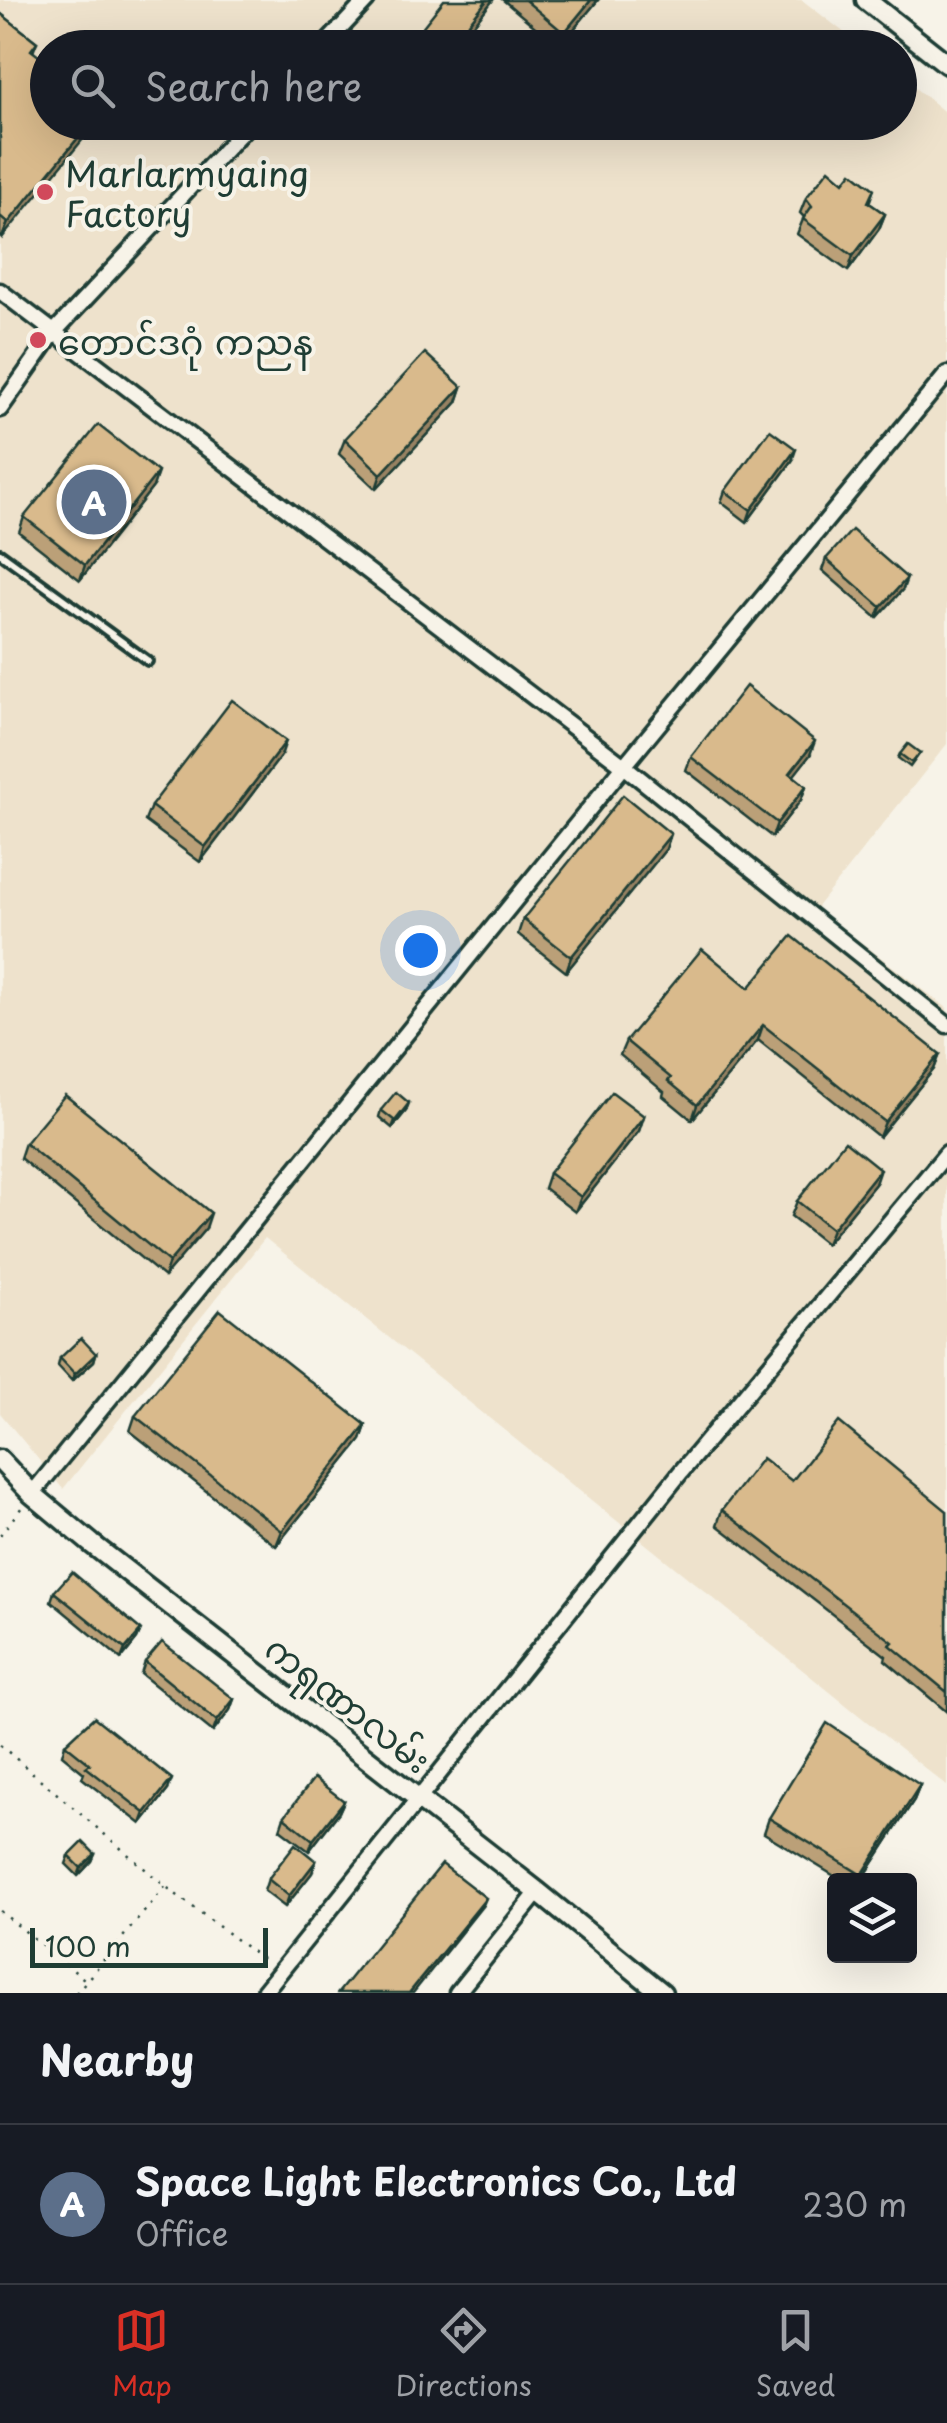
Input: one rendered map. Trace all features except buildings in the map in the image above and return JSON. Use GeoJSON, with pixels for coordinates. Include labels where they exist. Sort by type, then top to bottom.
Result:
{"type":"FeatureCollection","features":[{"type":"Feature","properties":{"kind":"street"},"geometry":{"type":"LineString","coordinates":[[339,30],[367,0]]}},
{"type":"Feature","properties":{"kind":"street"},"geometry":{"type":"LineString","coordinates":[[866,0],[904,30]]}},
{"type":"Feature","properties":{"kind":"street"},"geometry":{"type":"LineString","coordinates":[[917,40],[947,64]]}},
{"type":"Feature","properties":{"kind":"street"},"geometry":{"type":"LineString","coordinates":[[0,408],[55,331],[234,140]]}},
{"type":"Feature","properties":{"kind":"street"},"geometry":{"type":"LineString","coordinates":[[0,291],[624,766],[947,1026]]}},
{"type":"Feature","properties":{"kind":"street"},"geometry":{"type":"LineString","coordinates":[[32,1494],[947,374]]}},
{"type":"Feature","properties":{"kind":"street"},"geometry":{"type":"LineString","coordinates":[[263,1993],[680,1474],[947,1153]]}},
{"type":"Feature","properties":{"kind":"street","name":"ကရုဏာလမ်း"},"geometry":{"type":"LineString","coordinates":[[0,1460],[32,1494],[662,1993]]}},
{"type":"Feature","properties":{"kind":"street"},"geometry":{"type":"LineString","coordinates":[[456,1993],[538,1892]]}},
{"type":"Feature","properties":{"kind":"lane"},"geometry":{"type":"LineString","coordinates":[[0,553],[148,661]]}},
{"type":"Feature","properties":{"kind":"path"},"geometry":{"type":"LineString","coordinates":[[0,1535],[32,1494]]}},
{"type":"Feature","properties":{"kind":"path"},"geometry":{"type":"LineString","coordinates":[[0,1744],[166,1886],[280,1972]]}},
{"type":"Feature","properties":{"kind":"path"},"geometry":{"type":"LineString","coordinates":[[76,1993],[166,1886]]}},
{"type":"Feature","properties":{"kind":"path"},"geometry":{"type":"LineString","coordinates":[[0,1911],[86,1980]]}},
{"type":"Feature","properties":{"kind":"shaded area"},"geometry":{"type":"Polygon","coordinates":[[[0,0],[802,0],[841,30],[30,30],[30,140],[917,140],[917,90],[947,114],[947,744],[816,908],[947,1008],[947,1786],[265,1238],[63,1489],[0,1413],[0,0]]]}},
{"type":"Feature","properties":{"kind":"place","name":"Marlarmyaing Factory"},"geometry":{"type":"Point","coordinates":[45,192]}},
{"type":"Feature","properties":{"kind":"place","name":"တောင်ဒဂုံ ကညန"},"geometry":{"type":"Point","coordinates":[38,340]}},
{"type":"Feature","properties":{"kind":"place","name":"Space Light Electronics Co., Ltd"},"geometry":{"type":"Point","coordinates":[94,502]}}]}
